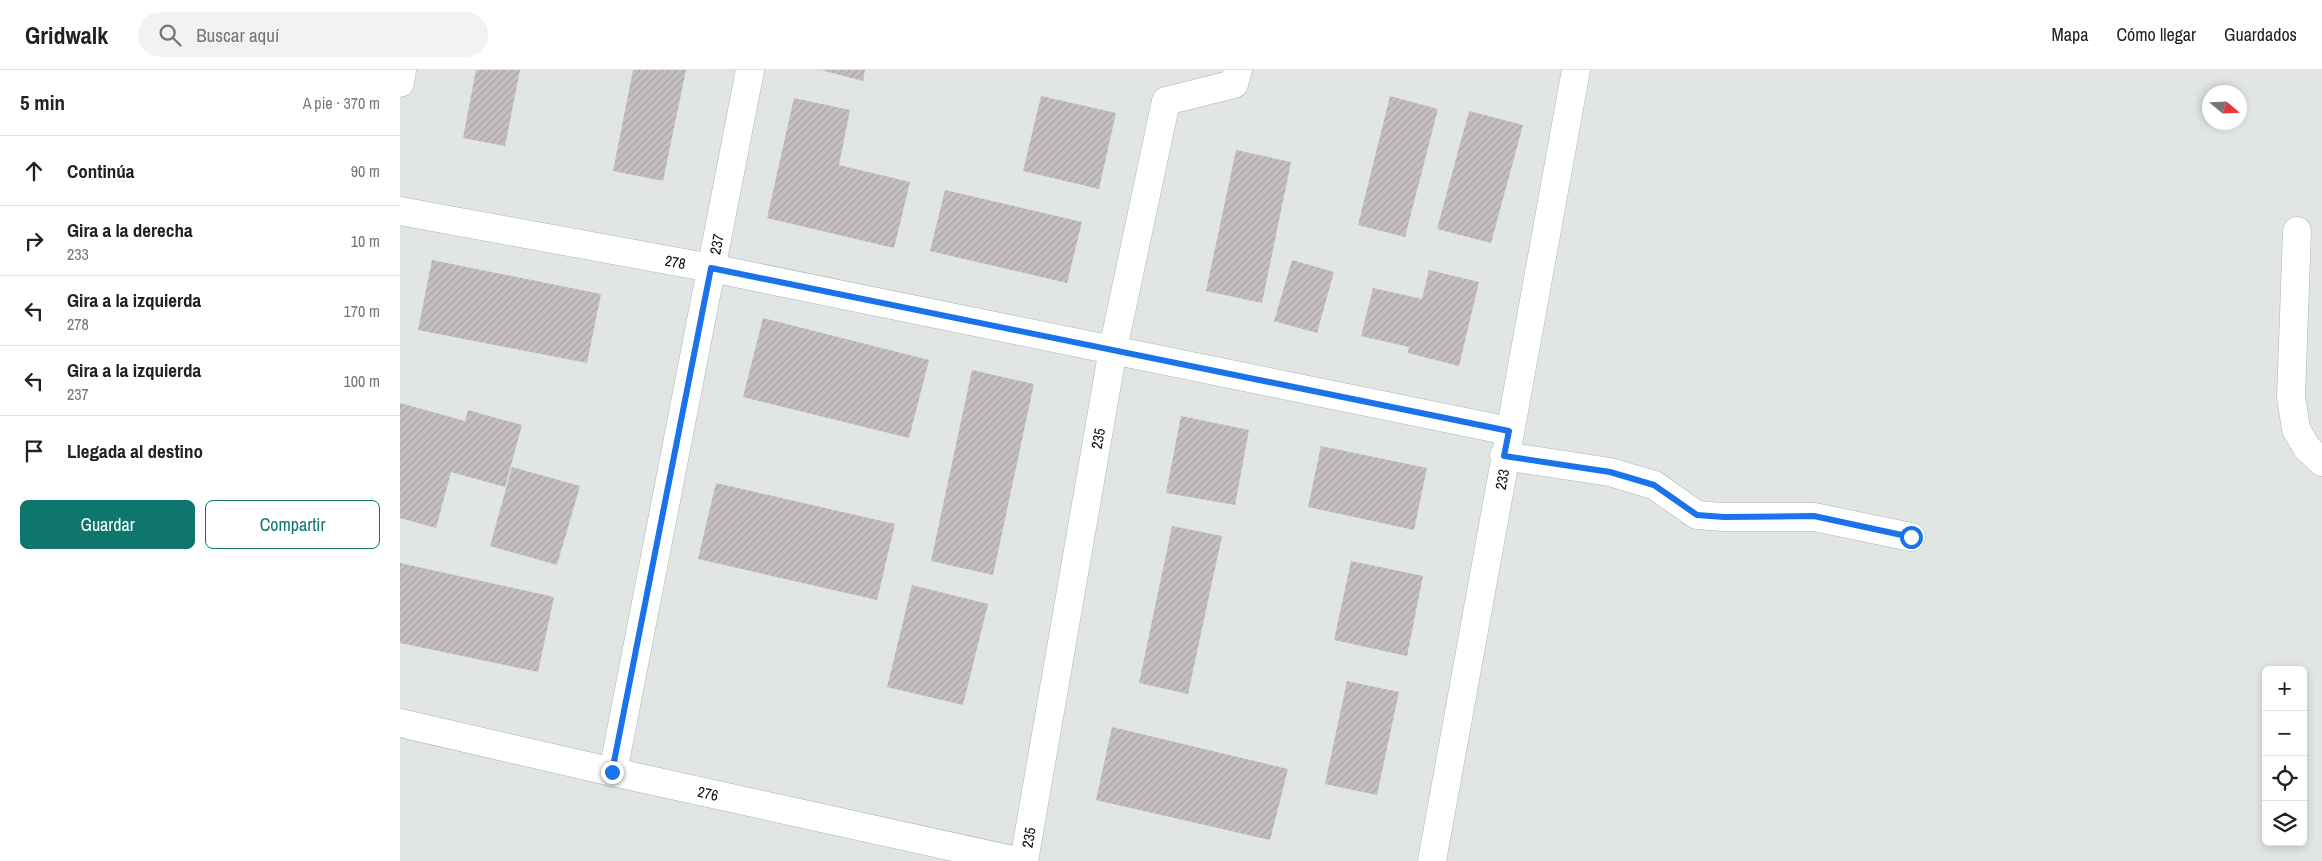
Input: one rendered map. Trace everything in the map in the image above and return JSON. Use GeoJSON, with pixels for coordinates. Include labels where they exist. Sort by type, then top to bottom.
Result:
{"type":"FeatureCollection","features":[{"type":"Feature","properties":{"kind":"street"},"geometry":{"type":"LineString","coordinates":[[400,83],[402,70]]}},
{"type":"Feature","properties":{"kind":"street","name":"237"},"geometry":{"type":"LineString","coordinates":[[612,772],[750,70]]}},
{"type":"Feature","properties":{"kind":"street","name":"235"},"geometry":{"type":"LineString","coordinates":[[1024,861],[1113,348],[1166,101],[1234,84],[1238,70]]}},
{"type":"Feature","properties":{"kind":"street","name":"233"},"geometry":{"type":"LineString","coordinates":[[1432,861],[1506,444],[1576,70]]}},
{"type":"Feature","properties":{"kind":"street","name":"278"},"geometry":{"type":"LineString","coordinates":[[400,211],[711,268],[1113,348],[1506,444],[1610,472],[1654,485],[1697,515],[1724,517],[1814,516],[1911,537]]}},
{"type":"Feature","properties":{"kind":"street"},"geometry":{"type":"LineString","coordinates":[[2297,231],[2292,397],[2296,429],[2307,448],[2322,462]]}},
{"type":"Feature","properties":{"kind":"street","name":"276"},"geometry":{"type":"LineString","coordinates":[[400,723],[612,772],[1017,861]]}},
{"type":"Feature","properties":{"kind":"building"},"geometry":{"type":"Polygon","coordinates":[[[476,70],[520,70],[505,146],[463,138],[476,70]]]}},
{"type":"Feature","properties":{"kind":"building"},"geometry":{"type":"Polygon","coordinates":[[[633,70],[686,70],[663,181],[613,171],[633,70]]]}},
{"type":"Feature","properties":{"kind":"building"},"geometry":{"type":"Polygon","coordinates":[[[821,70],[865,70],[863,81],[821,70]]]}},
{"type":"Feature","properties":{"kind":"building"},"geometry":{"type":"Polygon","coordinates":[[[1041,96],[1116,113],[1099,189],[1023,171],[1041,96]]]}},
{"type":"Feature","properties":{"kind":"building"},"geometry":{"type":"Polygon","coordinates":[[[1390,96],[1438,109],[1405,237],[1358,225],[1390,96]]]}},
{"type":"Feature","properties":{"kind":"building"},"geometry":{"type":"Polygon","coordinates":[[[794,98],[850,110],[839,165],[910,182],[894,248],[767,218],[794,98]]]}},
{"type":"Feature","properties":{"kind":"building"},"geometry":{"type":"Polygon","coordinates":[[[1469,111],[1523,125],[1491,243],[1437,229],[1469,111]]]}},
{"type":"Feature","properties":{"kind":"building"},"geometry":{"type":"Polygon","coordinates":[[[1236,150],[1291,162],[1262,303],[1206,291],[1236,150]]]}},
{"type":"Feature","properties":{"kind":"building"},"geometry":{"type":"Polygon","coordinates":[[[945,190],[1082,222],[1067,283],[930,251],[945,190]]]}},
{"type":"Feature","properties":{"kind":"building"},"geometry":{"type":"Polygon","coordinates":[[[432,260],[601,294],[587,363],[418,330],[432,260]]]}},
{"type":"Feature","properties":{"kind":"building"},"geometry":{"type":"Polygon","coordinates":[[[1292,260],[1334,272],[1317,333],[1274,321],[1292,260]]]}},
{"type":"Feature","properties":{"kind":"building"},"geometry":{"type":"Polygon","coordinates":[[[1429,270],[1479,282],[1459,366],[1408,353],[1409,347],[1361,336],[1373,288],[1422,299],[1429,270]]]}},
{"type":"Feature","properties":{"kind":"building"},"geometry":{"type":"Polygon","coordinates":[[[763,318],[929,360],[909,438],[743,397],[763,318]]]}},
{"type":"Feature","properties":{"kind":"building"},"geometry":{"type":"Polygon","coordinates":[[[972,370],[1034,384],[993,575],[931,561],[972,370]]]}},
{"type":"Feature","properties":{"kind":"building"},"geometry":{"type":"Polygon","coordinates":[[[400,403],[465,421],[468,410],[522,425],[505,487],[451,472],[436,528],[400,518],[400,403]]]}},
{"type":"Feature","properties":{"kind":"building"},"geometry":{"type":"Polygon","coordinates":[[[1181,416],[1249,430],[1235,505],[1166,493],[1181,416]]]}},
{"type":"Feature","properties":{"kind":"building"},"geometry":{"type":"Polygon","coordinates":[[[1321,446],[1427,468],[1414,530],[1308,507],[1321,446]]]}},
{"type":"Feature","properties":{"kind":"building"},"geometry":{"type":"Polygon","coordinates":[[[512,467],[580,486],[557,565],[490,546],[512,467]]]}},
{"type":"Feature","properties":{"kind":"building"},"geometry":{"type":"Polygon","coordinates":[[[716,483],[895,524],[877,600],[698,559],[716,483]]]}},
{"type":"Feature","properties":{"kind":"building"},"geometry":{"type":"Polygon","coordinates":[[[1172,526],[1222,536],[1188,694],[1139,683],[1172,526]]]}},
{"type":"Feature","properties":{"kind":"building"},"geometry":{"type":"Polygon","coordinates":[[[1351,561],[1423,576],[1407,656],[1334,640],[1351,561]]]}},
{"type":"Feature","properties":{"kind":"building"},"geometry":{"type":"Polygon","coordinates":[[[400,563],[554,597],[538,672],[400,643],[400,563]]]}},
{"type":"Feature","properties":{"kind":"building"},"geometry":{"type":"Polygon","coordinates":[[[912,585],[988,604],[963,705],[887,687],[912,585]]]}},
{"type":"Feature","properties":{"kind":"building"},"geometry":{"type":"Polygon","coordinates":[[[1347,681],[1399,692],[1377,795],[1325,784],[1347,681]]]}},
{"type":"Feature","properties":{"kind":"building"},"geometry":{"type":"Polygon","coordinates":[[[1112,727],[1288,769],[1270,840],[1096,800],[1112,727]]]}},
{"type":"Feature","properties":{"kind":"route"},"geometry":{"type":"LineString","coordinates":[[612,772],[711,268],[1113,348],[1509,431],[1504,456],[1610,472],[1654,485],[1697,515],[1724,517],[1814,516],[1911,537]]}}]}
